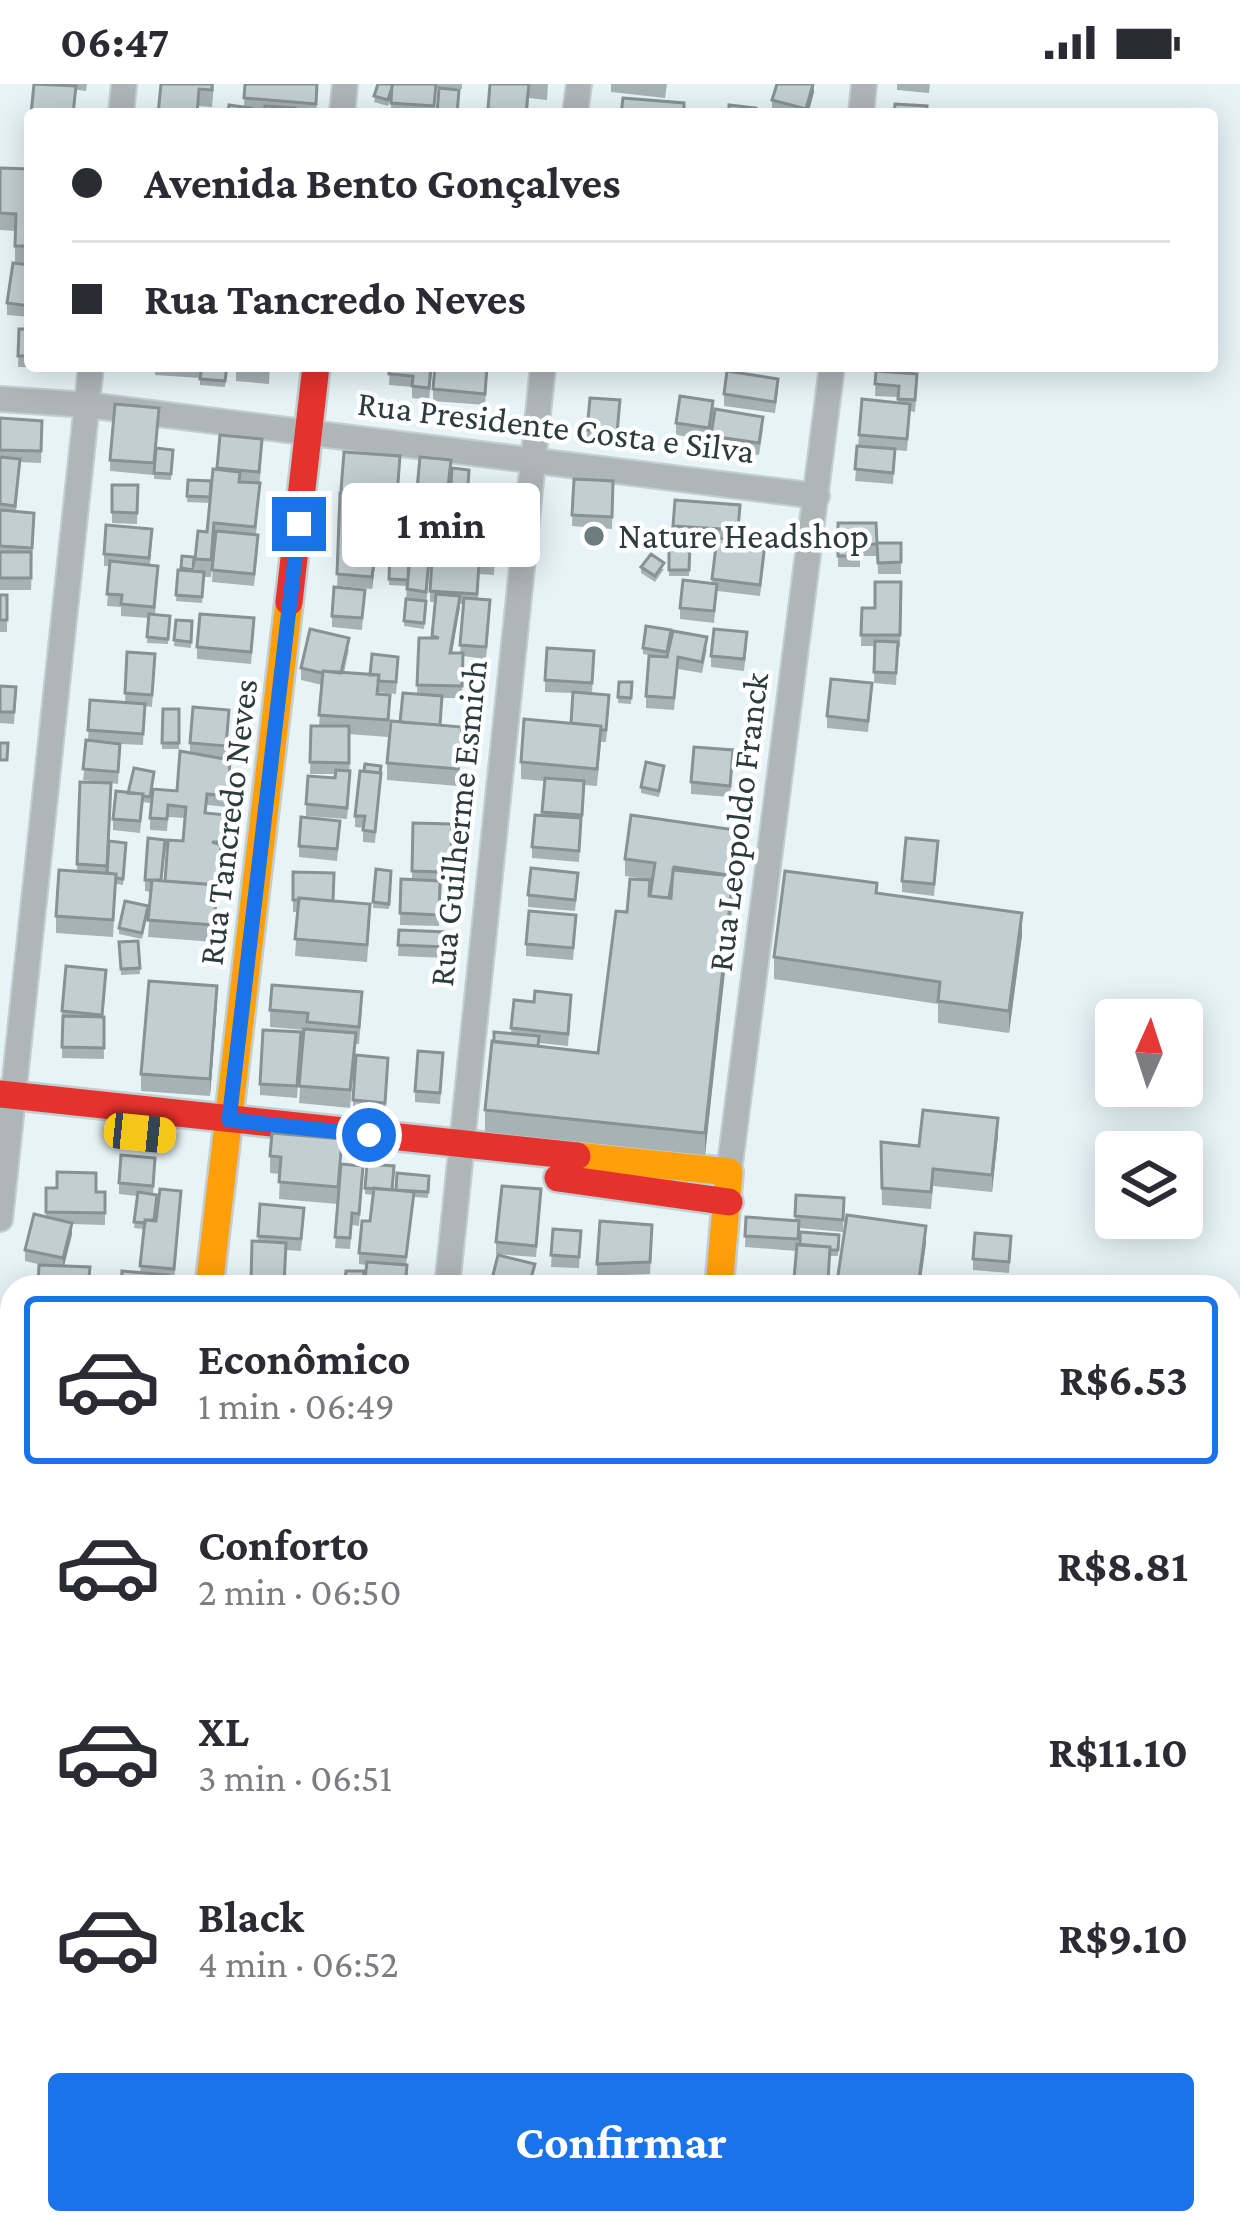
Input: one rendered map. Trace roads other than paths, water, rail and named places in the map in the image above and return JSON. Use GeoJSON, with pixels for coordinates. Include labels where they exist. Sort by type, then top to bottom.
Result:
{"type":"FeatureCollection","features":[{"type":"Feature","properties":{"kind":"main road","name":"Rua Tancredo Neves"},"geometry":{"type":"LineString","coordinates":[[210,1275],[315,372]]}},
{"type":"Feature","properties":{"kind":"main road"},"geometry":{"type":"LineString","coordinates":[[7,1107],[462,1155],[730,1172]]}},
{"type":"Feature","properties":{"kind":"main road"},"geometry":{"type":"LineString","coordinates":[[462,1155],[729,1202]]}},
{"type":"Feature","properties":{"kind":"main road","name":"Rua Leopoldo Franck"},"geometry":{"type":"LineString","coordinates":[[720,1275],[730,1172]]}},
{"type":"Feature","properties":{"kind":"street"},"geometry":{"type":"LineString","coordinates":[[0,1219],[7,1107],[90,372]]}},
{"type":"Feature","properties":{"kind":"street","name":"Rua Guilherme Esmich"},"geometry":{"type":"LineString","coordinates":[[448,1275],[542,372]]}},
{"type":"Feature","properties":{"kind":"street","name":"Rua Leopoldo Franck"},"geometry":{"type":"LineString","coordinates":[[730,1172],[831,372]]}},
{"type":"Feature","properties":{"kind":"street","name":"Rua Presidente Costa e Silva"},"geometry":{"type":"LineString","coordinates":[[0,399],[87,405],[531,464],[817,496]]}},
{"type":"Feature","properties":{"kind":"place","name":"Nature Headshop"},"geometry":{"type":"Point","coordinates":[594,536]}}]}
